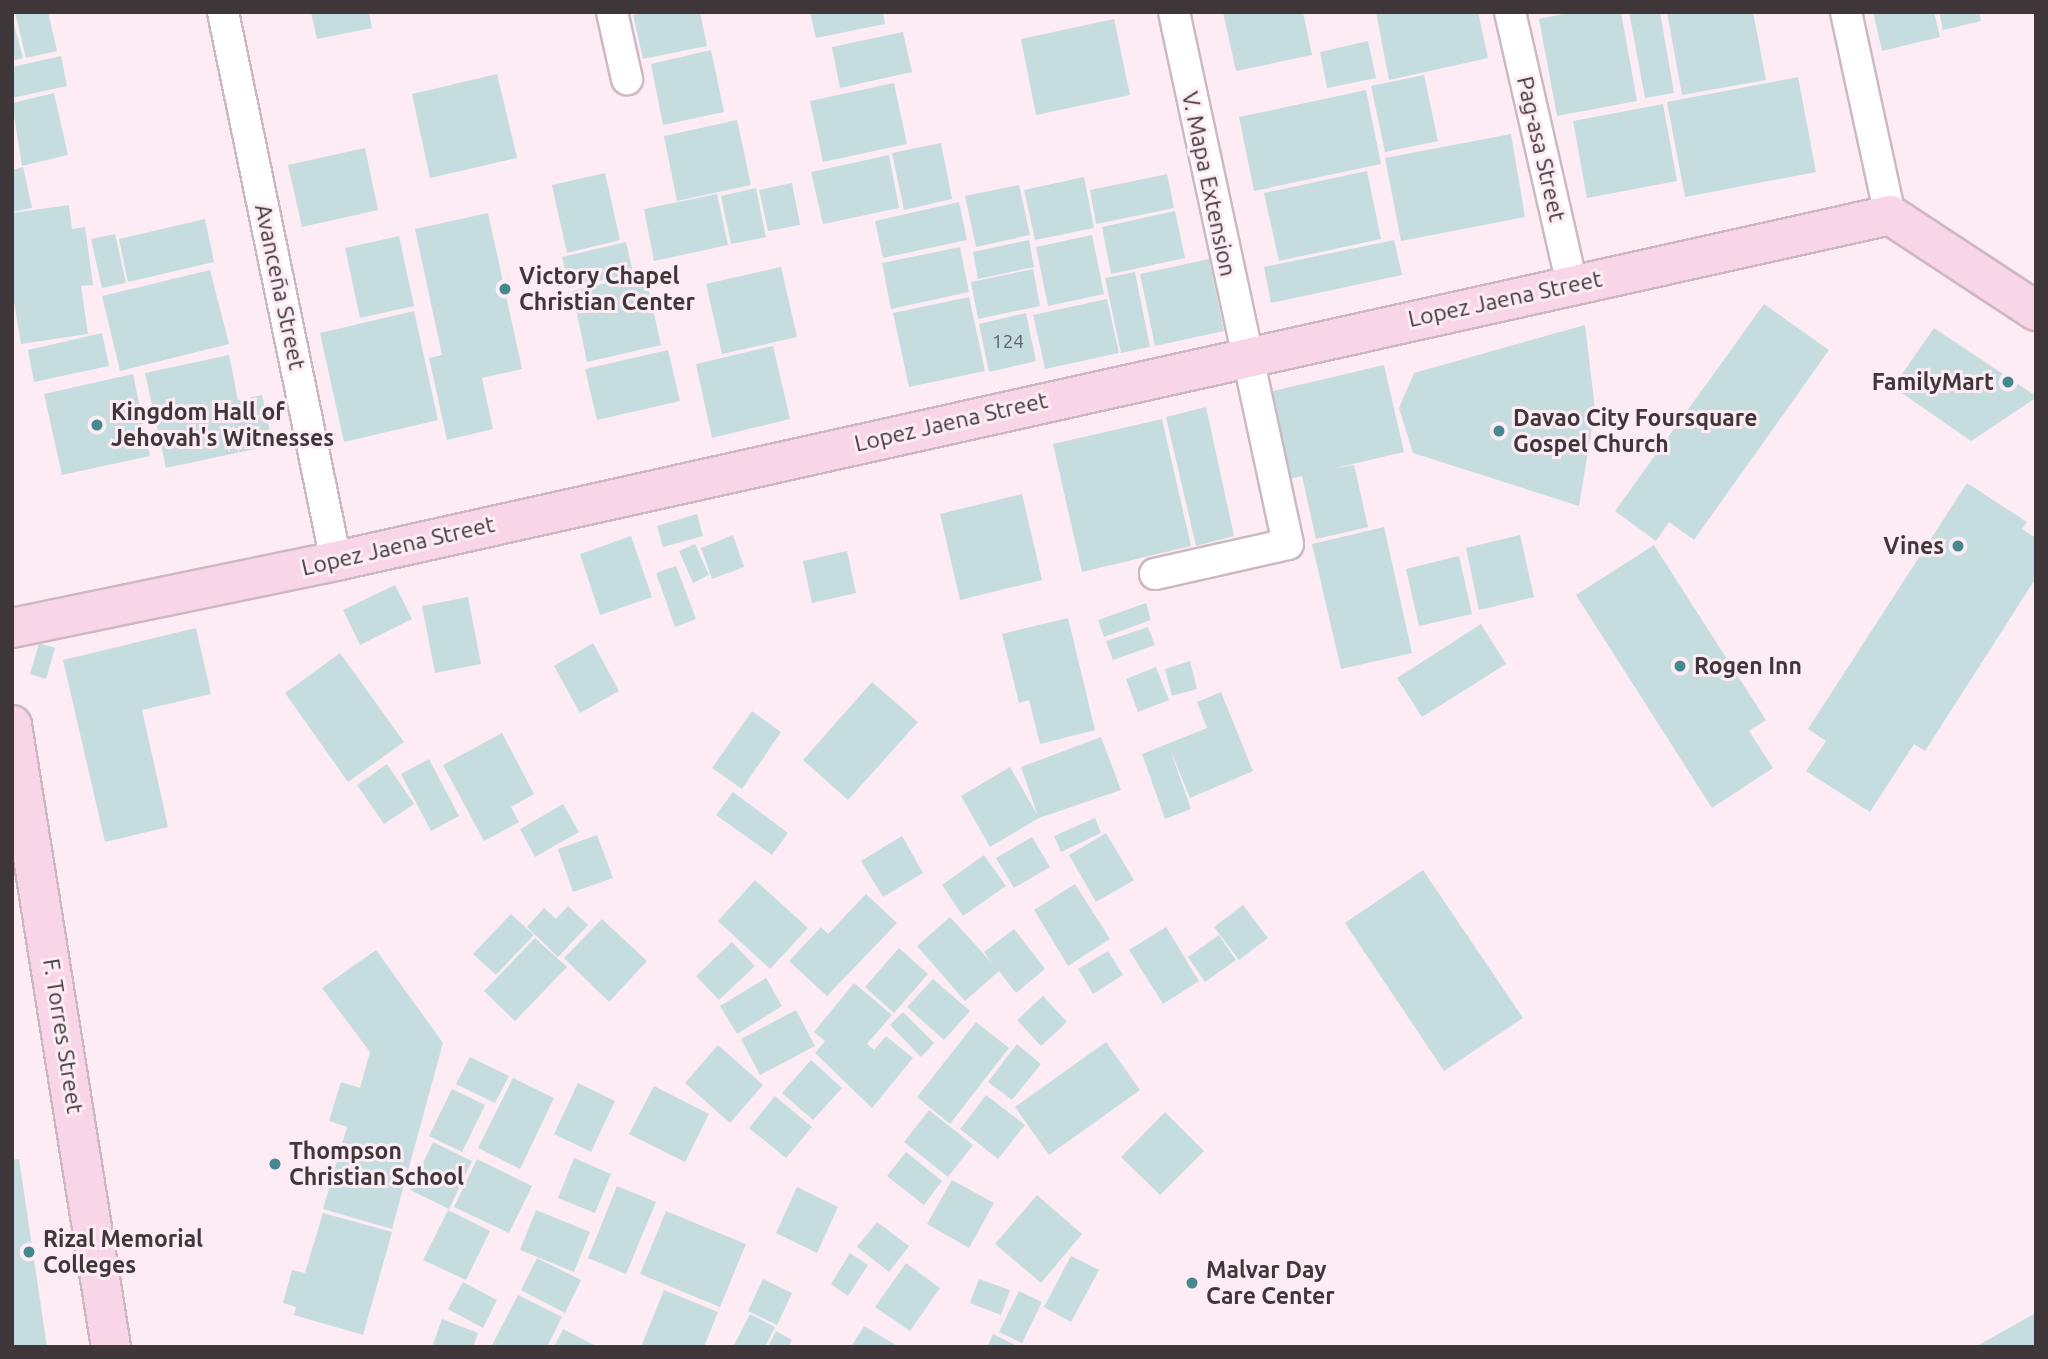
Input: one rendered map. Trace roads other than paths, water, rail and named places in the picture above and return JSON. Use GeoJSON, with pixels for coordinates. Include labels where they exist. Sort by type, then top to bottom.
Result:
{"type":"FeatureCollection","features":[{"type":"Feature","properties":{"kind":"street","name":"Avanceña Street"},"geometry":{"type":"LineString","coordinates":[[223,12],[336,561]]}},
{"type":"Feature","properties":{"kind":"street"},"geometry":{"type":"LineString","coordinates":[[612,12],[627,79]]}},
{"type":"Feature","properties":{"kind":"street","name":"V. Mapa Extension"},"geometry":{"type":"LineString","coordinates":[[1155,574],[1288,544],[1245,356],[1174,12]]}},
{"type":"Feature","properties":{"kind":"street","name":"Pag-asa Street"},"geometry":{"type":"LineString","coordinates":[[1510,12],[1572,285]]}},
{"type":"Feature","properties":{"kind":"street"},"geometry":{"type":"LineString","coordinates":[[1846,12],[1890,215],[2036,311]]}},
{"type":"Feature","properties":{"kind":"street","name":"Lopez Jaena Street"},"geometry":{"type":"LineString","coordinates":[[12,628],[336,561],[1245,356],[1890,215]]}},
{"type":"Feature","properties":{"kind":"street","name":"F. Torres Street"},"geometry":{"type":"LineString","coordinates":[[12,725],[111,1347]]}},
{"type":"Feature","properties":{"kind":"place","name":"Victory Chapel Christian Center"},"geometry":{"type":"Point","coordinates":[505,289]}},
{"type":"Feature","properties":{"kind":"place","name":"FamilyMart"},"geometry":{"type":"Point","coordinates":[2008,382]}},
{"type":"Feature","properties":{"kind":"place","name":"Kingdom Hall of Jehovah's Witnesses"},"geometry":{"type":"Point","coordinates":[97,425]}},
{"type":"Feature","properties":{"kind":"place","name":"Davao City Foursquare Gospel Church"},"geometry":{"type":"Point","coordinates":[1499,431]}},
{"type":"Feature","properties":{"kind":"place","name":"Vines"},"geometry":{"type":"Point","coordinates":[1958,546]}},
{"type":"Feature","properties":{"kind":"place","name":"Rogen Inn"},"geometry":{"type":"Point","coordinates":[1680,666]}},
{"type":"Feature","properties":{"kind":"place","name":"Thompson Christian School"},"geometry":{"type":"Point","coordinates":[275,1164]}},
{"type":"Feature","properties":{"kind":"place","name":"Rizal Memorial Colleges"},"geometry":{"type":"Point","coordinates":[29,1252]}},
{"type":"Feature","properties":{"kind":"place","name":"Malvar Day Care Center"},"geometry":{"type":"Point","coordinates":[1192,1283]}}]}
